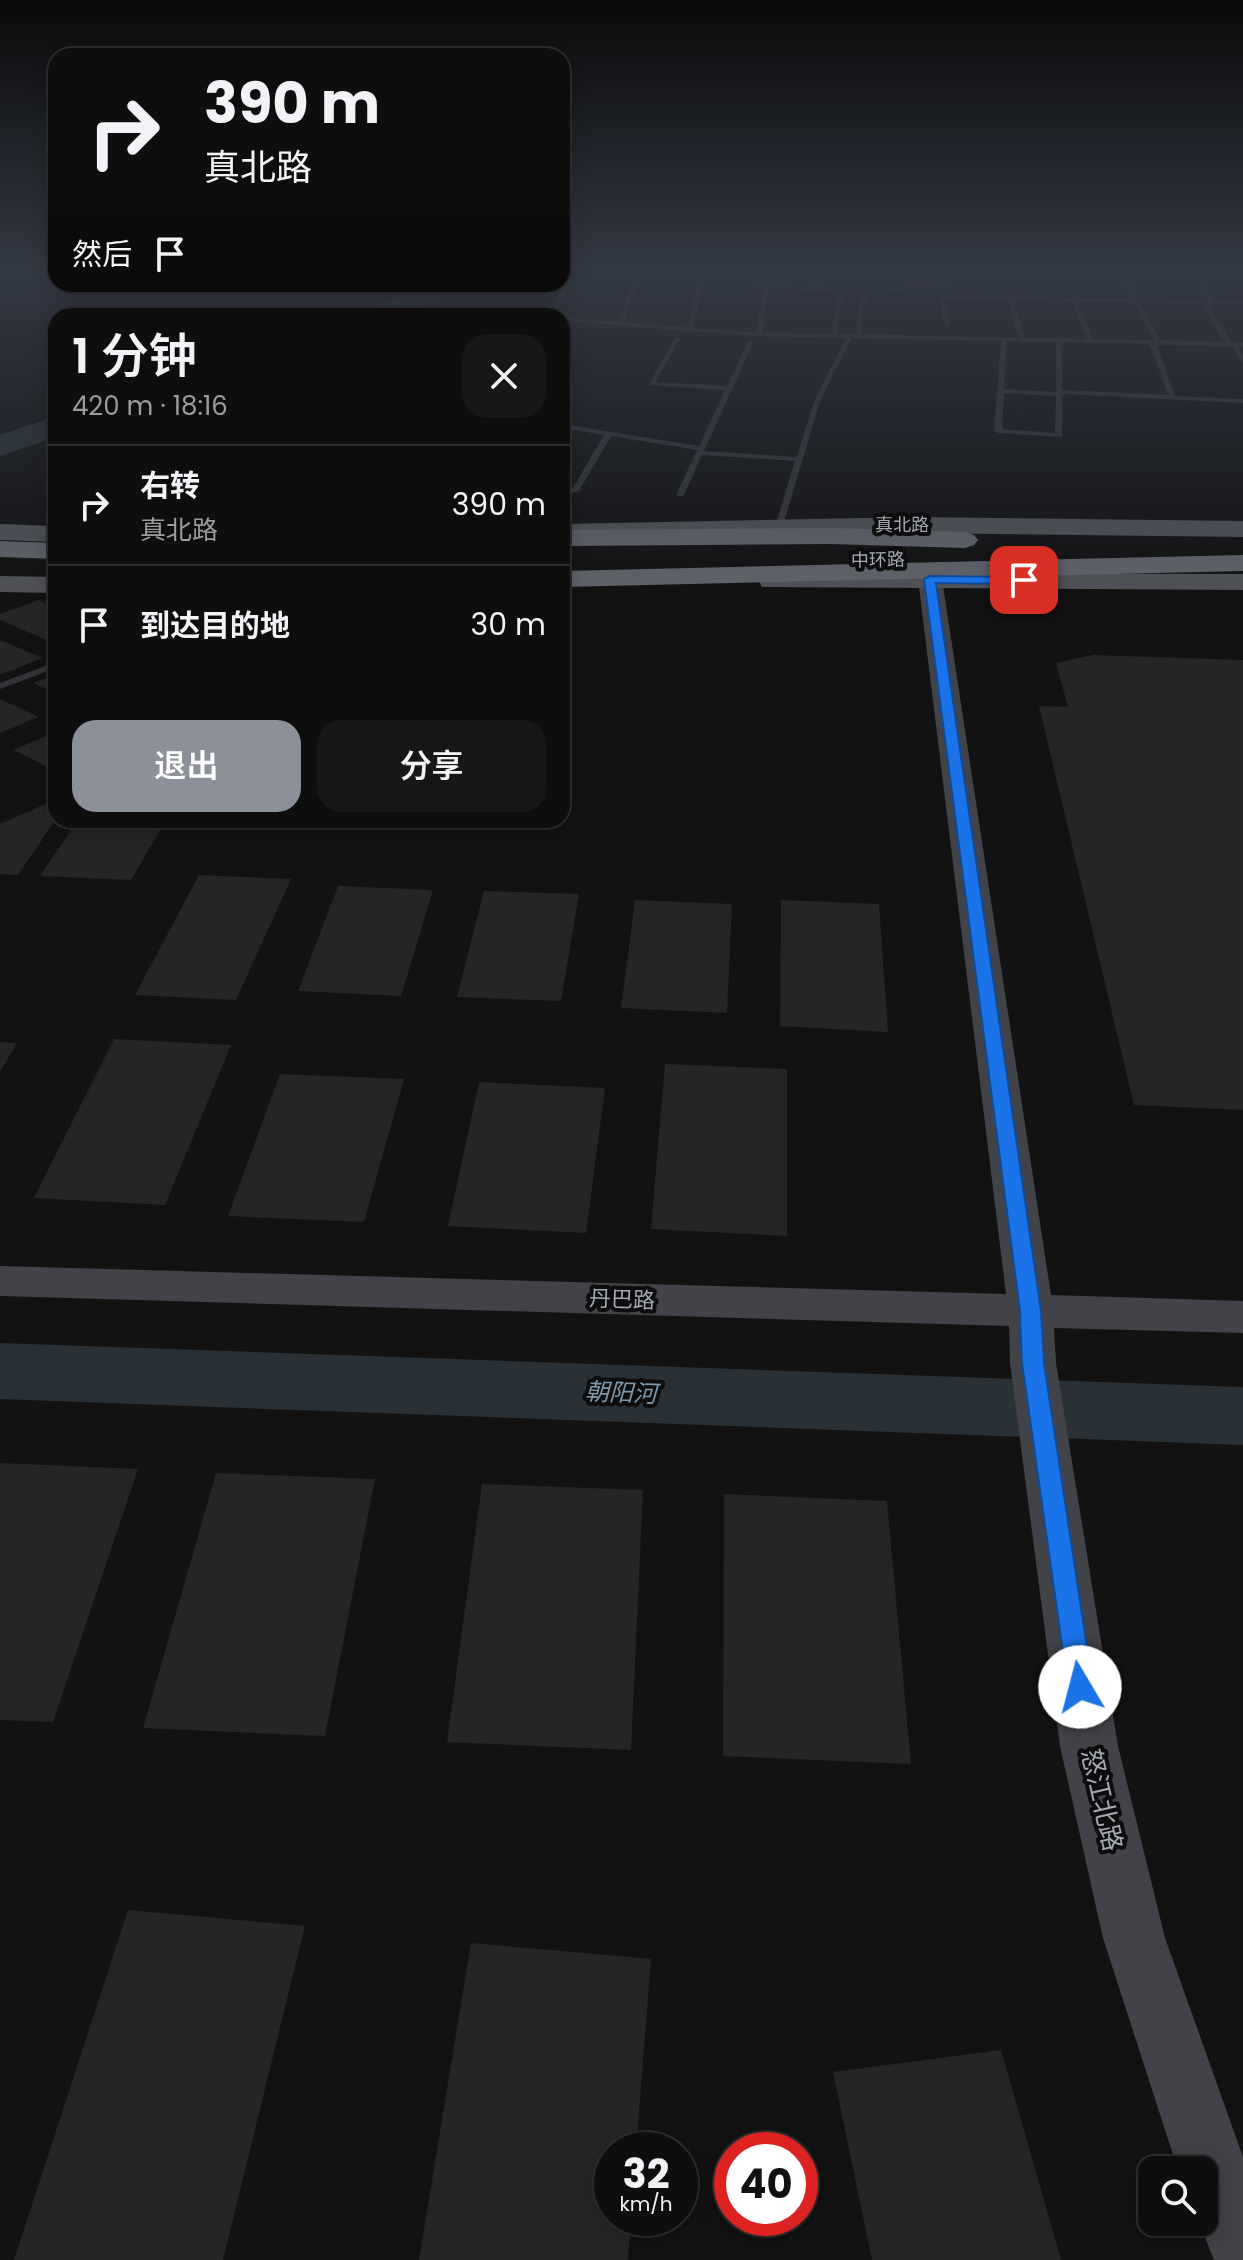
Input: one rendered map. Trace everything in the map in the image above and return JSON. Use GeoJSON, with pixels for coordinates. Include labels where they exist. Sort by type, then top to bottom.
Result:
{"type":"FeatureCollection","features":[{"type":"Feature","properties":{"kind":"highway"},"geometry":{"type":"LineString","coordinates":[[570,535],[830,536],[1011,541]]}},
{"type":"Feature","properties":{"kind":"highway","name":"中环路"},"geometry":{"type":"LineString","coordinates":[[570,549],[1011,541],[1243,544]]}},
{"type":"Feature","properties":{"kind":"highway"},"geometry":{"type":"LineString","coordinates":[[0,549],[48,551]]}},
{"type":"Feature","properties":{"kind":"highway","name":"中环路"},"geometry":{"type":"LineString","coordinates":[[570,567],[939,559],[1243,562]]}},
{"type":"Feature","properties":{"kind":"highway"},"geometry":{"type":"LineString","coordinates":[[570,582],[1243,562]]}},
{"type":"Feature","properties":{"kind":"highway"},"geometry":{"type":"LineString","coordinates":[[0,569],[48,570]]}},
{"type":"Feature","properties":{"kind":"main road","name":"真北路"},"geometry":{"type":"LineString","coordinates":[[570,535],[779,527],[962,525],[1243,529]]}},
{"type":"Feature","properties":{"kind":"main road"},"geometry":{"type":"LineString","coordinates":[[0,532],[48,534]]}},
{"type":"Feature","properties":{"kind":"main road"},"geometry":{"type":"LineString","coordinates":[[570,582],[930,579],[1243,582]]}},
{"type":"Feature","properties":{"kind":"main road"},"geometry":{"type":"LineString","coordinates":[[0,584],[48,585]]}},
{"type":"Feature","properties":{"kind":"street","name":"怒江北路"},"geometry":{"type":"LineString","coordinates":[[930,579],[1031,1311],[1033,1363],[1089,1746],[1134,1938],[1216,2179],[1243,2243]]}},
{"type":"Feature","properties":{"kind":"street","name":"丹巴路"},"geometry":{"type":"LineString","coordinates":[[0,1281],[1243,1317]]}},
{"type":"Feature","properties":{"kind":"lane"},"geometry":{"type":"LineString","coordinates":[[655,376],[651,384],[729,388]]}},
{"type":"Feature","properties":{"kind":"lane"},"geometry":{"type":"LineString","coordinates":[[680,495],[734,376]]}},
{"type":"Feature","properties":{"kind":"lane"},"geometry":{"type":"LineString","coordinates":[[779,527],[798,459],[828,376]]}},
{"type":"Feature","properties":{"kind":"lane"},"geometry":{"type":"LineString","coordinates":[[1002,376],[998,431],[1059,435],[1060,376]]}},
{"type":"Feature","properties":{"kind":"lane"},"geometry":{"type":"LineString","coordinates":[[1166,376],[1172,397]]}},
{"type":"Feature","properties":{"kind":"lane"},"geometry":{"type":"LineString","coordinates":[[1001,391],[1243,401]]}},
{"type":"Feature","properties":{"kind":"lane"},"geometry":{"type":"LineString","coordinates":[[570,427],[700,451],[798,459]]}},
{"type":"Feature","properties":{"kind":"lane"},"geometry":{"type":"LineString","coordinates":[[575,491],[609,433]]}},
{"type":"Feature","properties":{"kind":"lane"},"geometry":{"type":"LineString","coordinates":[[0,686],[48,668]]}},
{"type":"Feature","properties":{"kind":"building"},"geometry":{"type":"Polygon","coordinates":[[[38,600],[48,604],[48,641],[0,620],[0,614],[38,600]]]}},
{"type":"Feature","properties":{"kind":"building"},"geometry":{"type":"Polygon","coordinates":[[[0,640],[43,658],[0,675],[0,640]]]}},
{"type":"Feature","properties":{"kind":"building"},"geometry":{"type":"Polygon","coordinates":[[[1093,655],[1243,660],[1243,1110],[1134,1105],[1039,706],[1068,707],[1056,663],[1093,655]]]}},
{"type":"Feature","properties":{"kind":"building"},"geometry":{"type":"Polygon","coordinates":[[[48,677],[48,690],[33,683],[48,677]]]}},
{"type":"Feature","properties":{"kind":"building"},"geometry":{"type":"Polygon","coordinates":[[[0,699],[39,717],[0,733],[0,699]]]}},
{"type":"Feature","properties":{"kind":"building"},"geometry":{"type":"Polygon","coordinates":[[[48,735],[48,767],[13,750],[48,735]]]}},
{"type":"Feature","properties":{"kind":"building"},"geometry":{"type":"Polygon","coordinates":[[[48,803],[50,828],[18,875],[0,874],[0,824],[48,803]]]}},
{"type":"Feature","properties":{"kind":"building"},"geometry":{"type":"Polygon","coordinates":[[[73,828],[161,828],[131,880],[40,876],[73,828]]]}},
{"type":"Feature","properties":{"kind":"building"},"geometry":{"type":"Polygon","coordinates":[[[199,875],[291,879],[236,1000],[135,995],[199,875]]]}},
{"type":"Feature","properties":{"kind":"building"},"geometry":{"type":"Polygon","coordinates":[[[338,886],[433,890],[401,996],[298,991],[338,886]]]}},
{"type":"Feature","properties":{"kind":"building"},"geometry":{"type":"Polygon","coordinates":[[[484,891],[579,894],[561,1001],[457,997],[484,891]]]}},
{"type":"Feature","properties":{"kind":"building"},"geometry":{"type":"Polygon","coordinates":[[[635,900],[732,904],[727,1013],[621,1008],[635,900]]]}},
{"type":"Feature","properties":{"kind":"building"},"geometry":{"type":"Polygon","coordinates":[[[781,900],[879,904],[888,1032],[780,1026],[781,900]]]}},
{"type":"Feature","properties":{"kind":"building"},"geometry":{"type":"Polygon","coordinates":[[[114,1039],[231,1045],[165,1205],[34,1198],[114,1039]]]}},
{"type":"Feature","properties":{"kind":"building"},"geometry":{"type":"Polygon","coordinates":[[[0,1042],[17,1043],[0,1072],[0,1042]]]}},
{"type":"Feature","properties":{"kind":"building"},"geometry":{"type":"Polygon","coordinates":[[[665,1064],[787,1069],[787,1236],[651,1229],[665,1064]]]}},
{"type":"Feature","properties":{"kind":"building"},"geometry":{"type":"Polygon","coordinates":[[[280,1074],[404,1079],[364,1222],[228,1216],[280,1074]]]}},
{"type":"Feature","properties":{"kind":"building"},"geometry":{"type":"Polygon","coordinates":[[[479,1082],[605,1088],[586,1233],[448,1226],[479,1082]]]}},
{"type":"Feature","properties":{"kind":"building"},"geometry":{"type":"Polygon","coordinates":[[[0,1463],[138,1469],[53,1722],[0,1720],[0,1463]]]}},
{"type":"Feature","properties":{"kind":"building"},"geometry":{"type":"Polygon","coordinates":[[[216,1473],[375,1479],[325,1736],[143,1728],[216,1473]]]}},
{"type":"Feature","properties":{"kind":"building"},"geometry":{"type":"Polygon","coordinates":[[[482,1484],[643,1490],[631,1750],[447,1742],[482,1484]]]}},
{"type":"Feature","properties":{"kind":"building"},"geometry":{"type":"Polygon","coordinates":[[[724,1494],[887,1501],[911,1764],[723,1756],[724,1494]]]}},
{"type":"Feature","properties":{"kind":"building"},"geometry":{"type":"Polygon","coordinates":[[[128,1910],[305,1926],[223,2260],[14,2260],[128,1910]]]}},
{"type":"Feature","properties":{"kind":"building"},"geometry":{"type":"Polygon","coordinates":[[[471,1943],[651,1959],[637,2132],[594,2132],[594,2236],[630,2236],[628,2260],[419,2260],[471,1943]]]}},
{"type":"Feature","properties":{"kind":"building"},"geometry":{"type":"Polygon","coordinates":[[[1001,2050],[1061,2260],[872,2260],[833,2072],[1001,2050]]]}},
{"type":"Feature","properties":{"kind":"waterway"},"geometry":{"type":"LineString","coordinates":[[0,446],[48,429]]}},
{"type":"Feature","properties":{"kind":"waterway","name":"朝阳河"},"geometry":{"type":"LineString","coordinates":[[0,1371],[1243,1416]]}},
{"type":"Feature","properties":{"kind":"route"},"geometry":{"type":"LineString","coordinates":[[1024,580],[930,579],[1031,1311],[1033,1363],[1080,1687]]}}]}
